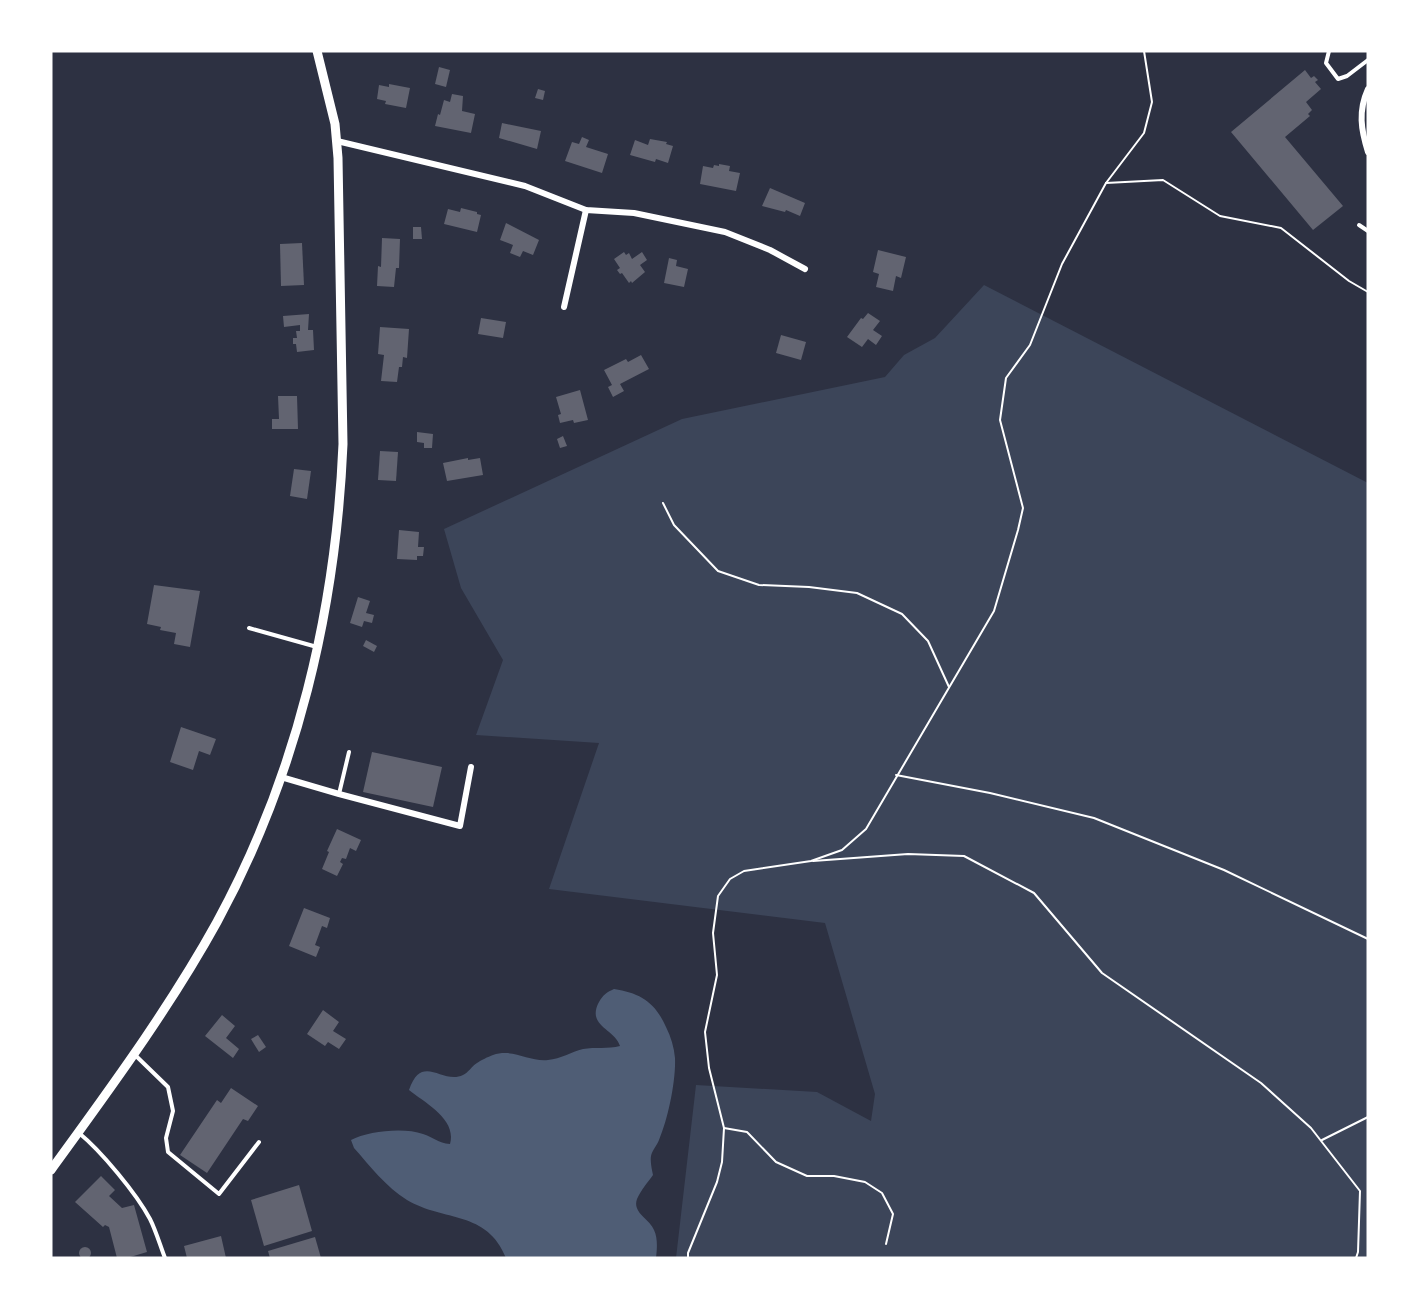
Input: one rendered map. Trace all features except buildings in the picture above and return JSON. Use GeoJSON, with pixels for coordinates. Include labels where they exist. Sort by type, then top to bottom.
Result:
{"type":"FeatureCollection","features":[{"type":"Feature","properties":{"kind":"main road"},"geometry":{"type":"LineString","coordinates":[[51,1170],[169,1001],[216,923],[251,852],[281,777],[303,711],[318,647],[334,557],[342,489],[344,404],[340,176],[332,107],[317,51]]}},
{"type":"Feature","properties":{"kind":"street"},"geometry":{"type":"LineString","coordinates":[[1368,89],[1363,101],[1361,116],[1368,152]]}},
{"type":"Feature","properties":{"kind":"street"},"geometry":{"type":"LineString","coordinates":[[337,141],[525,186],[586,210],[634,213],[725,232],[770,250],[805,269]]}},
{"type":"Feature","properties":{"kind":"street"},"geometry":{"type":"LineString","coordinates":[[564,307],[586,210]]}},
{"type":"Feature","properties":{"kind":"street"},"geometry":{"type":"LineString","coordinates":[[281,777],[460,826],[471,767]]}},
{"type":"Feature","properties":{"kind":"lane"},"geometry":{"type":"LineString","coordinates":[[1329,51],[1326,63],[1338,79],[1347,76],[1368,60]]}},
{"type":"Feature","properties":{"kind":"lane"},"geometry":{"type":"LineString","coordinates":[[1359,225],[1368,231]]}},
{"type":"Feature","properties":{"kind":"lane"},"geometry":{"type":"LineString","coordinates":[[249,628],[318,647]]}},
{"type":"Feature","properties":{"kind":"lane"},"geometry":{"type":"LineString","coordinates":[[339,794],[349,752]]}},
{"type":"Feature","properties":{"kind":"lane"},"geometry":{"type":"LineString","coordinates":[[133,1054],[168,1087],[173,1111],[166,1138],[168,1152],[219,1194],[260,1142]]}},
{"type":"Feature","properties":{"kind":"lane"},"geometry":{"type":"LineString","coordinates":[[78,1132],[95,1148],[141,1203],[165,1258]]}},
{"type":"Feature","properties":{"kind":"path"},"geometry":{"type":"LineString","coordinates":[[811,861],[842,850],[866,829],[994,611],[1023,508],[1000,420],[1006,378],[1030,345],[1062,264],[1106,183],[1144,133],[1152,102],[1144,51]]}},
{"type":"Feature","properties":{"kind":"path"},"geometry":{"type":"LineString","coordinates":[[1106,183],[1163,180],[1220,216],[1281,228],[1349,281],[1368,292]]}},
{"type":"Feature","properties":{"kind":"path"},"geometry":{"type":"LineString","coordinates":[[663,502],[674,525],[718,571],[759,585],[809,587],[857,593],[902,614],[928,640],[949,687]]}},
{"type":"Feature","properties":{"kind":"path"},"geometry":{"type":"LineString","coordinates":[[896,775],[990,793],[1094,818],[1224,870],[1367,938]]}},
{"type":"Feature","properties":{"kind":"path"},"geometry":{"type":"LineString","coordinates":[[688,1258],[699,1222],[717,1182],[722,1162],[724,1128],[709,1068],[705,1032],[717,975],[713,933],[718,896],[730,879],[744,871],[811,861],[908,854],[964,856],[1034,893],[1102,973],[1261,1083],[1311,1128],[1360,1191],[1356,1258]]}},
{"type":"Feature","properties":{"kind":"path"},"geometry":{"type":"LineString","coordinates":[[1321,1141],[1368,1118]]}},
{"type":"Feature","properties":{"kind":"path"},"geometry":{"type":"LineString","coordinates":[[724,1128],[747,1132],[776,1162],[807,1176],[834,1176],[865,1182],[882,1193],[893,1214],[886,1244]]}},
{"type":"Feature","properties":{"kind":"shaded area"},"geometry":{"type":"Polygon","coordinates":[[[984,285],[1368,483],[1368,1258],[676,1258],[696,1085],[817,1092],[871,1121],[875,1094],[825,923],[549,889],[599,743],[476,735],[503,660],[461,588],[444,529],[682,419],[885,377],[904,355],[935,338],[984,285]]]}},
{"type":"Feature","properties":{"kind":"shaded area"},"geometry":{"type":"Polygon","coordinates":[[[614,989],[632,993],[652,1005],[662,1018],[675,1054],[673,1089],[668,1111],[651,1156],[653,1175],[640,1192],[636,1204],[639,1212],[652,1226],[655,1233],[656,1258],[506,1258],[498,1243],[476,1224],[421,1207],[399,1195],[354,1148],[351,1140],[358,1137],[396,1130],[427,1135],[450,1144],[451,1135],[444,1119],[409,1090],[420,1073],[426,1071],[455,1077],[465,1074],[475,1064],[500,1053],[548,1060],[583,1049],[620,1046],[596,1017],[596,1010],[601,1000],[605,994],[614,989]]]}}]}
